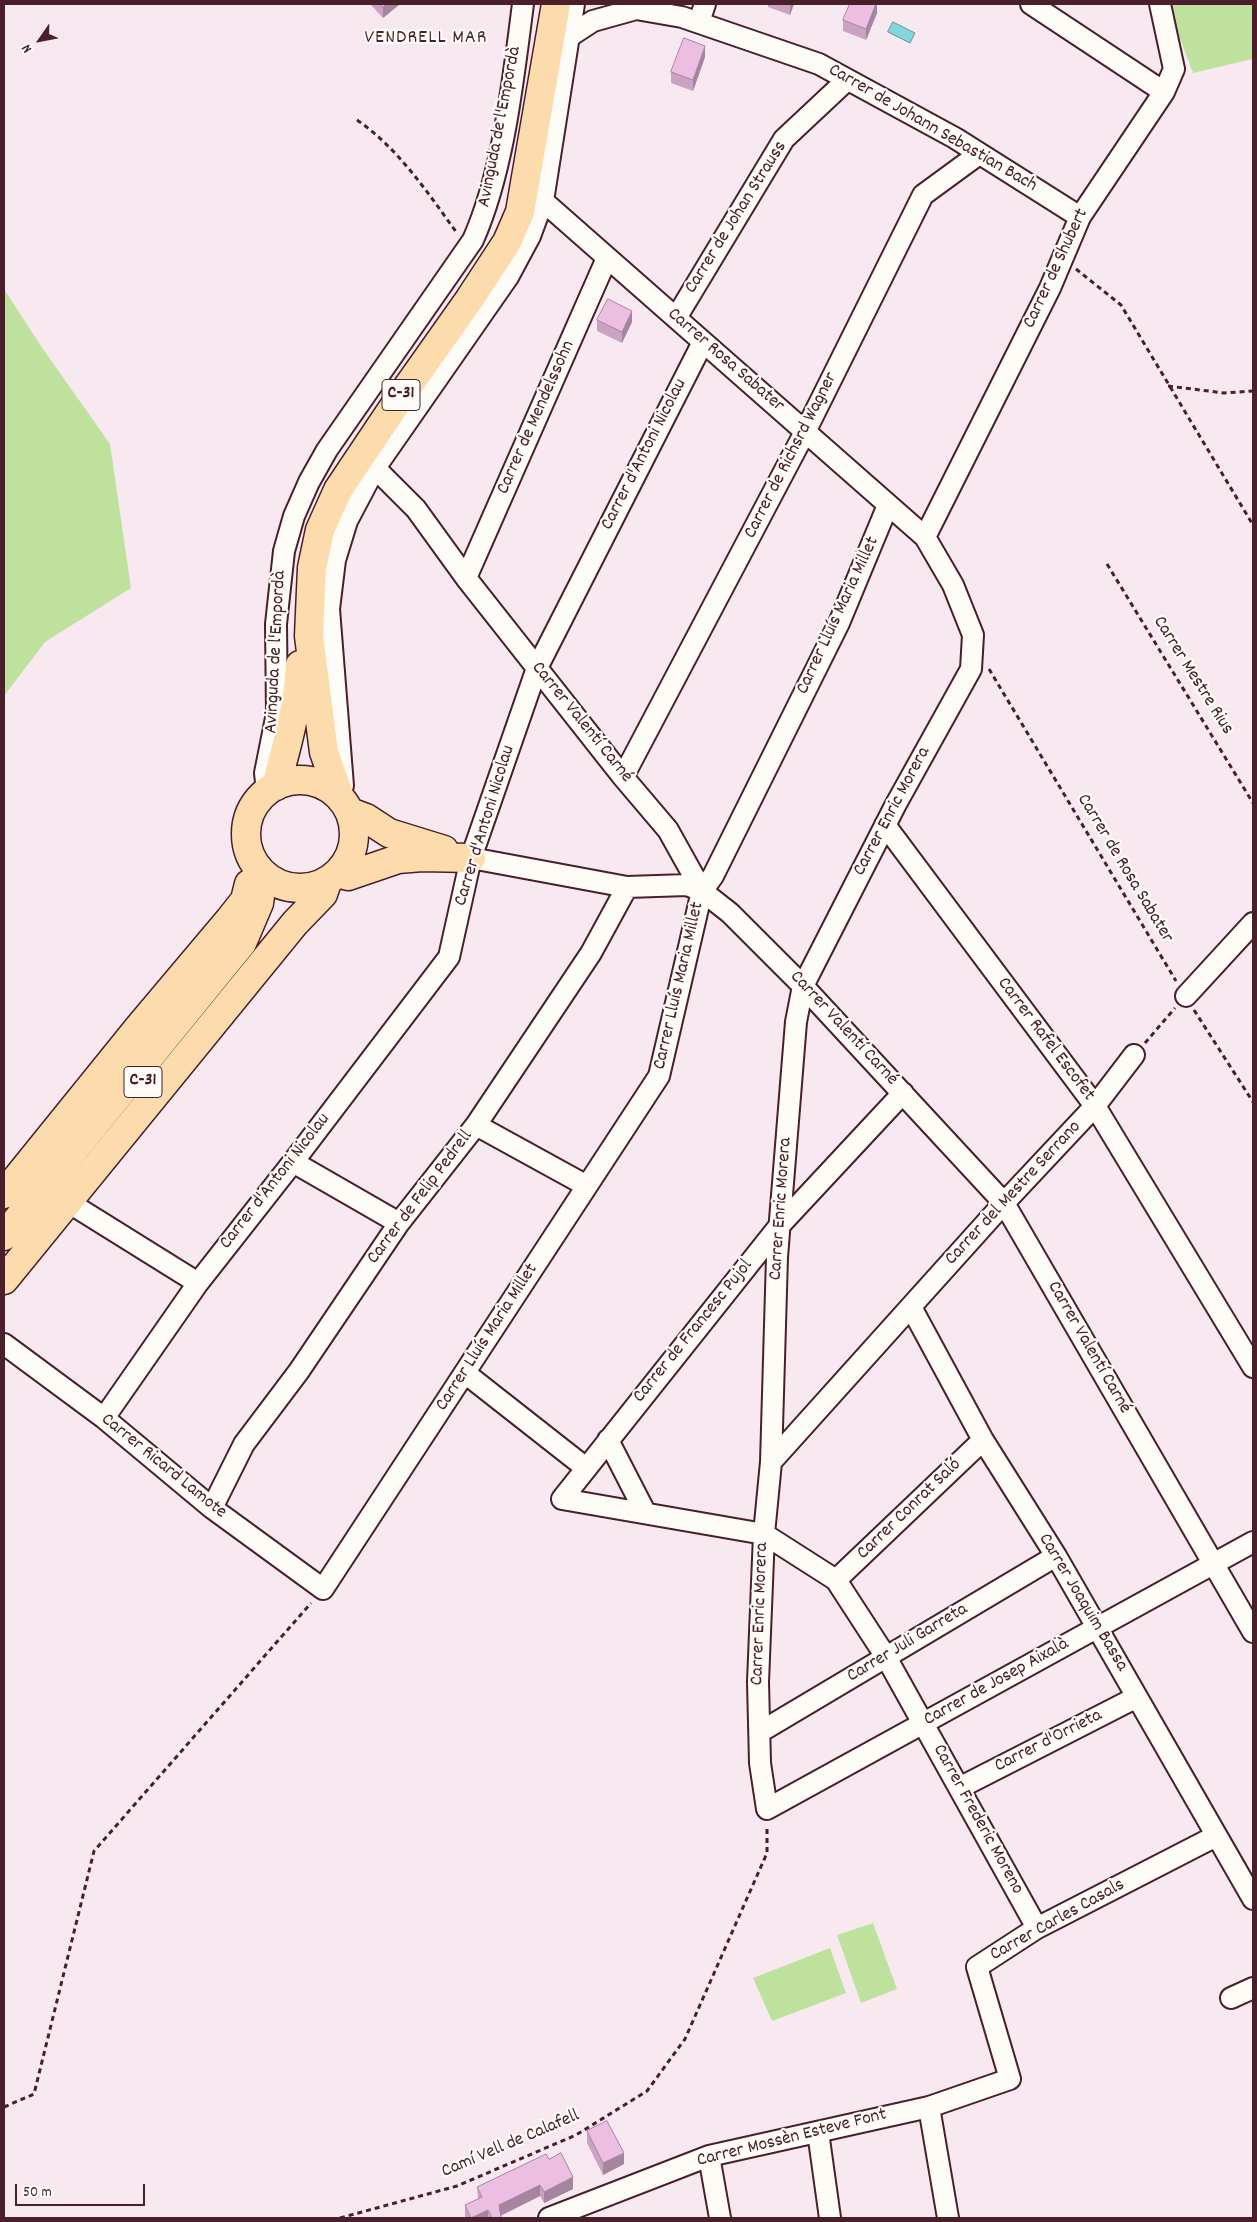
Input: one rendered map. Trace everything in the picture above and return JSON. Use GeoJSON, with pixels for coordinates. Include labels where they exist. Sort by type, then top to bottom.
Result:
{"type":"FeatureCollection","features":[{"type":"Feature","properties":{"kind":"main road","name":"C-31"},"geometry":{"type":"LineString","coordinates":[[4,1236],[242,943],[259,903],[258,867],[247,846],[246,830],[249,816],[256,802],[271,788],[291,733],[299,689],[302,636],[300,582],[304,548],[326,490],[510,209],[544,4]]}},
{"type":"Feature","properties":{"kind":"main road","name":"C-31"},"geometry":{"type":"LineString","coordinates":[[4,1251],[282,912],[326,881],[351,854],[354,833],[345,804],[324,752],[309,636],[312,568],[320,530],[338,490],[507,242],[520,212],[556,4]]}},
{"type":"Feature","properties":{"kind":"main road"},"geometry":{"type":"LineString","coordinates":[[271,788],[292,780],[310,781],[326,787],[345,804],[390,833],[471,858]]}},
{"type":"Feature","properties":{"kind":"main road"},"geometry":{"type":"LineString","coordinates":[[4,1194],[139,1027],[235,913],[245,900],[250,882],[258,867],[278,884],[294,889],[348,876],[398,859],[422,857],[471,858]]}},
{"type":"Feature","properties":{"kind":"main road"},"geometry":{"type":"LineString","coordinates":[[4,1280],[296,923],[323,894],[326,881]]}},
{"type":"Feature","properties":{"kind":"street","name":"Avinguda de l'Empordà"},"geometry":{"type":"LineString","coordinates":[[271,788],[265,773],[277,713],[276,624],[284,551],[294,516],[308,482],[327,450],[468,248],[486,211],[497,170],[523,4]]}},
{"type":"Feature","properties":{"kind":"street"},"geometry":{"type":"LineString","coordinates":[[345,804],[329,609],[334,560],[347,521],[375,468],[508,277],[530,236],[543,201],[574,4]]}},
{"type":"Feature","properties":{"kind":"street"},"geometry":{"type":"LineString","coordinates":[[1031,4],[1164,92]]}},
{"type":"Feature","properties":{"kind":"street","name":"Carrer de Shubert"},"geometry":{"type":"LineString","coordinates":[[925,537],[1045,297],[1080,217],[1164,92],[1174,69],[1160,4]]}},
{"type":"Feature","properties":{"kind":"street","name":"Carrer de Johann Sebastian Bach"},"geometry":{"type":"LineString","coordinates":[[570,36],[594,21],[630,6],[682,17],[702,13],[820,64],[955,138],[1080,217]]}},
{"type":"Feature","properties":{"kind":"street","name":"Carrer de Johan Strauss"},"geometry":{"type":"LineString","coordinates":[[676,318],[784,139],[847,80]]}},
{"type":"Feature","properties":{"kind":"street","name":"Carrer de Richsrd Wagner"},"geometry":{"type":"LineString","coordinates":[[623,776],[806,432],[923,195],[979,154]]}},
{"type":"Feature","properties":{"kind":"street","name":"Carrer Rosa Sabater"},"geometry":{"type":"LineString","coordinates":[[543,201],[925,537],[953,586],[973,636],[972,651]]}},
{"type":"Feature","properties":{"kind":"street","name":"Carrer de Mendelssohn"},"geometry":{"type":"LineString","coordinates":[[466,578],[608,258]]}},
{"type":"Feature","properties":{"kind":"street","name":"Carrer d'Antoni Nicolau"},"geometry":{"type":"LineString","coordinates":[[104,1418],[198,1283],[294,1162],[449,957],[471,858],[537,668],[703,342]]}},
{"type":"Feature","properties":{"kind":"street","name":"Carrer Valentí Carné"},"geometry":{"type":"LineString","coordinates":[[375,468],[416,509],[466,578],[668,830],[702,890],[730,913],[803,986],[1004,1203],[1253,1632]]}},
{"type":"Feature","properties":{"kind":"street","name":"Carrer Lluís Maria Millet"},"geometry":{"type":"LineString","coordinates":[[323,1590],[659,1076],[702,890],[714,876],[840,622],[888,505]]}},
{"type":"Feature","properties":{"kind":"street","name":"Carrer Enric Morera"},"geometry":{"type":"LineString","coordinates":[[767,1809],[760,1763],[758,1682],[764,1534],[772,1462],[777,1258],[796,1022],[803,986],[885,825],[971,669],[972,651]]}},
{"type":"Feature","properties":{"kind":"street","name":"Carrer Rafel Escofet"},"geometry":{"type":"LineString","coordinates":[[885,825],[1095,1106],[1253,1367]]}},
{"type":"Feature","properties":{"kind":"street"},"geometry":{"type":"LineString","coordinates":[[471,858],[627,886],[687,885],[702,890]]}},
{"type":"Feature","properties":{"kind":"street","name":"Carrer de Felip Pedrell"},"geometry":{"type":"LineString","coordinates":[[212,1508],[244,1444],[299,1371],[399,1223],[476,1125],[591,953],[627,886]]}},
{"type":"Feature","properties":{"kind":"street"},"geometry":{"type":"LineString","coordinates":[[1186,996],[1253,923]]}},
{"type":"Feature","properties":{"kind":"street","name":"Carrer del Mestre Serrano"},"geometry":{"type":"LineString","coordinates":[[772,1462],[1004,1203],[1095,1106],[1134,1055]]}},
{"type":"Feature","properties":{"kind":"street","name":"Carrer de Francesc Pujol"},"geometry":{"type":"LineString","coordinates":[[764,1534],[562,1499],[780,1225],[903,1093]]}},
{"type":"Feature","properties":{"kind":"street"},"geometry":{"type":"LineString","coordinates":[[476,1125],[587,1186]]}},
{"type":"Feature","properties":{"kind":"street"},"geometry":{"type":"LineString","coordinates":[[294,1162],[399,1223]]}},
{"type":"Feature","properties":{"kind":"street"},"geometry":{"type":"LineString","coordinates":[[68,1202],[198,1283]]}},
{"type":"Feature","properties":{"kind":"street","name":"Carrer Joaquim Bassa"},"geometry":{"type":"LineString","coordinates":[[911,1307],[983,1440],[1056,1556],[1253,1899]]}},
{"type":"Feature","properties":{"kind":"street","name":"Carrer Ricard Lamote"},"geometry":{"type":"LineString","coordinates":[[4,1344],[104,1418],[212,1508],[323,1590]]}},
{"type":"Feature","properties":{"kind":"street"},"geometry":{"type":"LineString","coordinates":[[465,1373],[586,1468]]}},
{"type":"Feature","properties":{"kind":"street"},"geometry":{"type":"LineString","coordinates":[[608,1440],[645,1512]]}},
{"type":"Feature","properties":{"kind":"street","name":"Carrer Conrat Saló"},"geometry":{"type":"LineString","coordinates":[[836,1580],[983,1440]]}},
{"type":"Feature","properties":{"kind":"street","name":"Carrer Frederic Moreno"},"geometry":{"type":"LineString","coordinates":[[764,1534],[836,1580],[886,1657],[961,1788],[1037,1928]]}},
{"type":"Feature","properties":{"kind":"street","name":"Carrer de Josep Aixalà"},"geometry":{"type":"LineString","coordinates":[[767,1809],[1253,1542]]}},
{"type":"Feature","properties":{"kind":"street","name":"Carrer Juli Garreta"},"geometry":{"type":"LineString","coordinates":[[760,1732],[1056,1556]]}},
{"type":"Feature","properties":{"kind":"street","name":"Carrer d'Orrieta"},"geometry":{"type":"LineString","coordinates":[[961,1788],[1138,1697]]}},
{"type":"Feature","properties":{"kind":"street","name":"Carrer Carles Casals"},"geometry":{"type":"LineString","coordinates":[[1010,2079],[977,1967],[1037,1928],[1216,1836]]}},
{"type":"Feature","properties":{"kind":"street"},"geometry":{"type":"LineString","coordinates":[[1231,1998],[1253,1988]]}},
{"type":"Feature","properties":{"kind":"street","name":"Carrer Mossèn Esteve Font"},"geometry":{"type":"LineString","coordinates":[[556,2217],[709,2156],[929,2106],[1010,2079]]}},
{"type":"Feature","properties":{"kind":"street"},"geometry":{"type":"LineString","coordinates":[[929,2106],[948,2218]]}},
{"type":"Feature","properties":{"kind":"street"},"geometry":{"type":"LineString","coordinates":[[818,2132],[830,2218]]}},
{"type":"Feature","properties":{"kind":"street"},"geometry":{"type":"LineString","coordinates":[[709,2156],[720,2218]]}},
{"type":"Feature","properties":{"kind":"path"},"geometry":{"type":"LineString","coordinates":[[357,120],[377,134],[411,170],[468,248]]}},
{"type":"Feature","properties":{"kind":"path"},"geometry":{"type":"LineString","coordinates":[[1062,258],[1121,305],[1253,525]]}},
{"type":"Feature","properties":{"kind":"path"},"geometry":{"type":"LineString","coordinates":[[1168,386],[1224,393],[1253,392]]}},
{"type":"Feature","properties":{"kind":"path","name":"Carrer Mestre Rius"},"geometry":{"type":"LineString","coordinates":[[1106,564],[1253,803]]}},
{"type":"Feature","properties":{"kind":"path","name":"Carrer de Rosa Sabater"},"geometry":{"type":"LineString","coordinates":[[972,651],[991,671],[1078,820],[1253,1102]]}},
{"type":"Feature","properties":{"kind":"path"},"geometry":{"type":"LineString","coordinates":[[1134,1055],[1186,996]]}},
{"type":"Feature","properties":{"kind":"path"},"geometry":{"type":"LineString","coordinates":[[4,2107],[34,2094],[94,1851],[323,1590]]}},
{"type":"Feature","properties":{"kind":"path","name":"Camí Vell de Calafell"},"geometry":{"type":"LineString","coordinates":[[340,2218],[457,2186],[576,2135],[647,2091],[685,2039],[767,1853],[767,1809]]}},
{"type":"Feature","properties":{"kind":"green space"},"geometry":{"type":"Polygon","coordinates":[[[1167,4],[1253,4],[1253,59],[1193,73],[1167,4]]]}},
{"type":"Feature","properties":{"kind":"green space"},"geometry":{"type":"Polygon","coordinates":[[[4,289],[43,349],[110,444],[131,588],[45,642],[4,696],[4,289]]]}},
{"type":"Feature","properties":{"kind":"green space"},"geometry":{"type":"Polygon","coordinates":[[[873,1923],[897,1989],[861,2003],[837,1935],[873,1923]]]}},
{"type":"Feature","properties":{"kind":"green space"},"geometry":{"type":"Polygon","coordinates":[[[830,1948],[846,1993],[772,2021],[753,1978],[830,1948]]]}},
{"type":"Feature","properties":{"kind":"water"},"geometry":{"type":"Polygon","coordinates":[[[893,22],[915,33],[910,43],[888,32],[893,22]]]}},
{"type":"Feature","properties":{"kind":"building"},"geometry":{"type":"Polygon","coordinates":[[[850,4],[876,4],[866,29],[843,20],[850,4]]]}},
{"type":"Feature","properties":{"kind":"building"},"geometry":{"type":"Polygon","coordinates":[[[684,38],[705,46],[693,80],[671,72],[684,38]]]}},
{"type":"Feature","properties":{"kind":"building"},"geometry":{"type":"Polygon","coordinates":[[[608,299],[632,311],[622,332],[597,320],[608,299]]]}},
{"type":"Feature","properties":{"kind":"building"},"geometry":{"type":"Polygon","coordinates":[[[607,2121],[624,2153],[603,2163],[587,2131],[607,2121]]]}},
{"type":"Feature","properties":{"kind":"building"},"geometry":{"type":"Polygon","coordinates":[[[561,2153],[573,2177],[544,2192],[540,2185],[499,2205],[501,2218],[492,2218],[488,2210],[471,2218],[465,2205],[482,2197],[477,2187],[546,2154],[549,2159],[561,2153]]]}},
{"type":"Feature","properties":{"kind":"district","name":"VENDRELL MAR"},"geometry":{"type":"Point","coordinates":[426,39]}}]}
